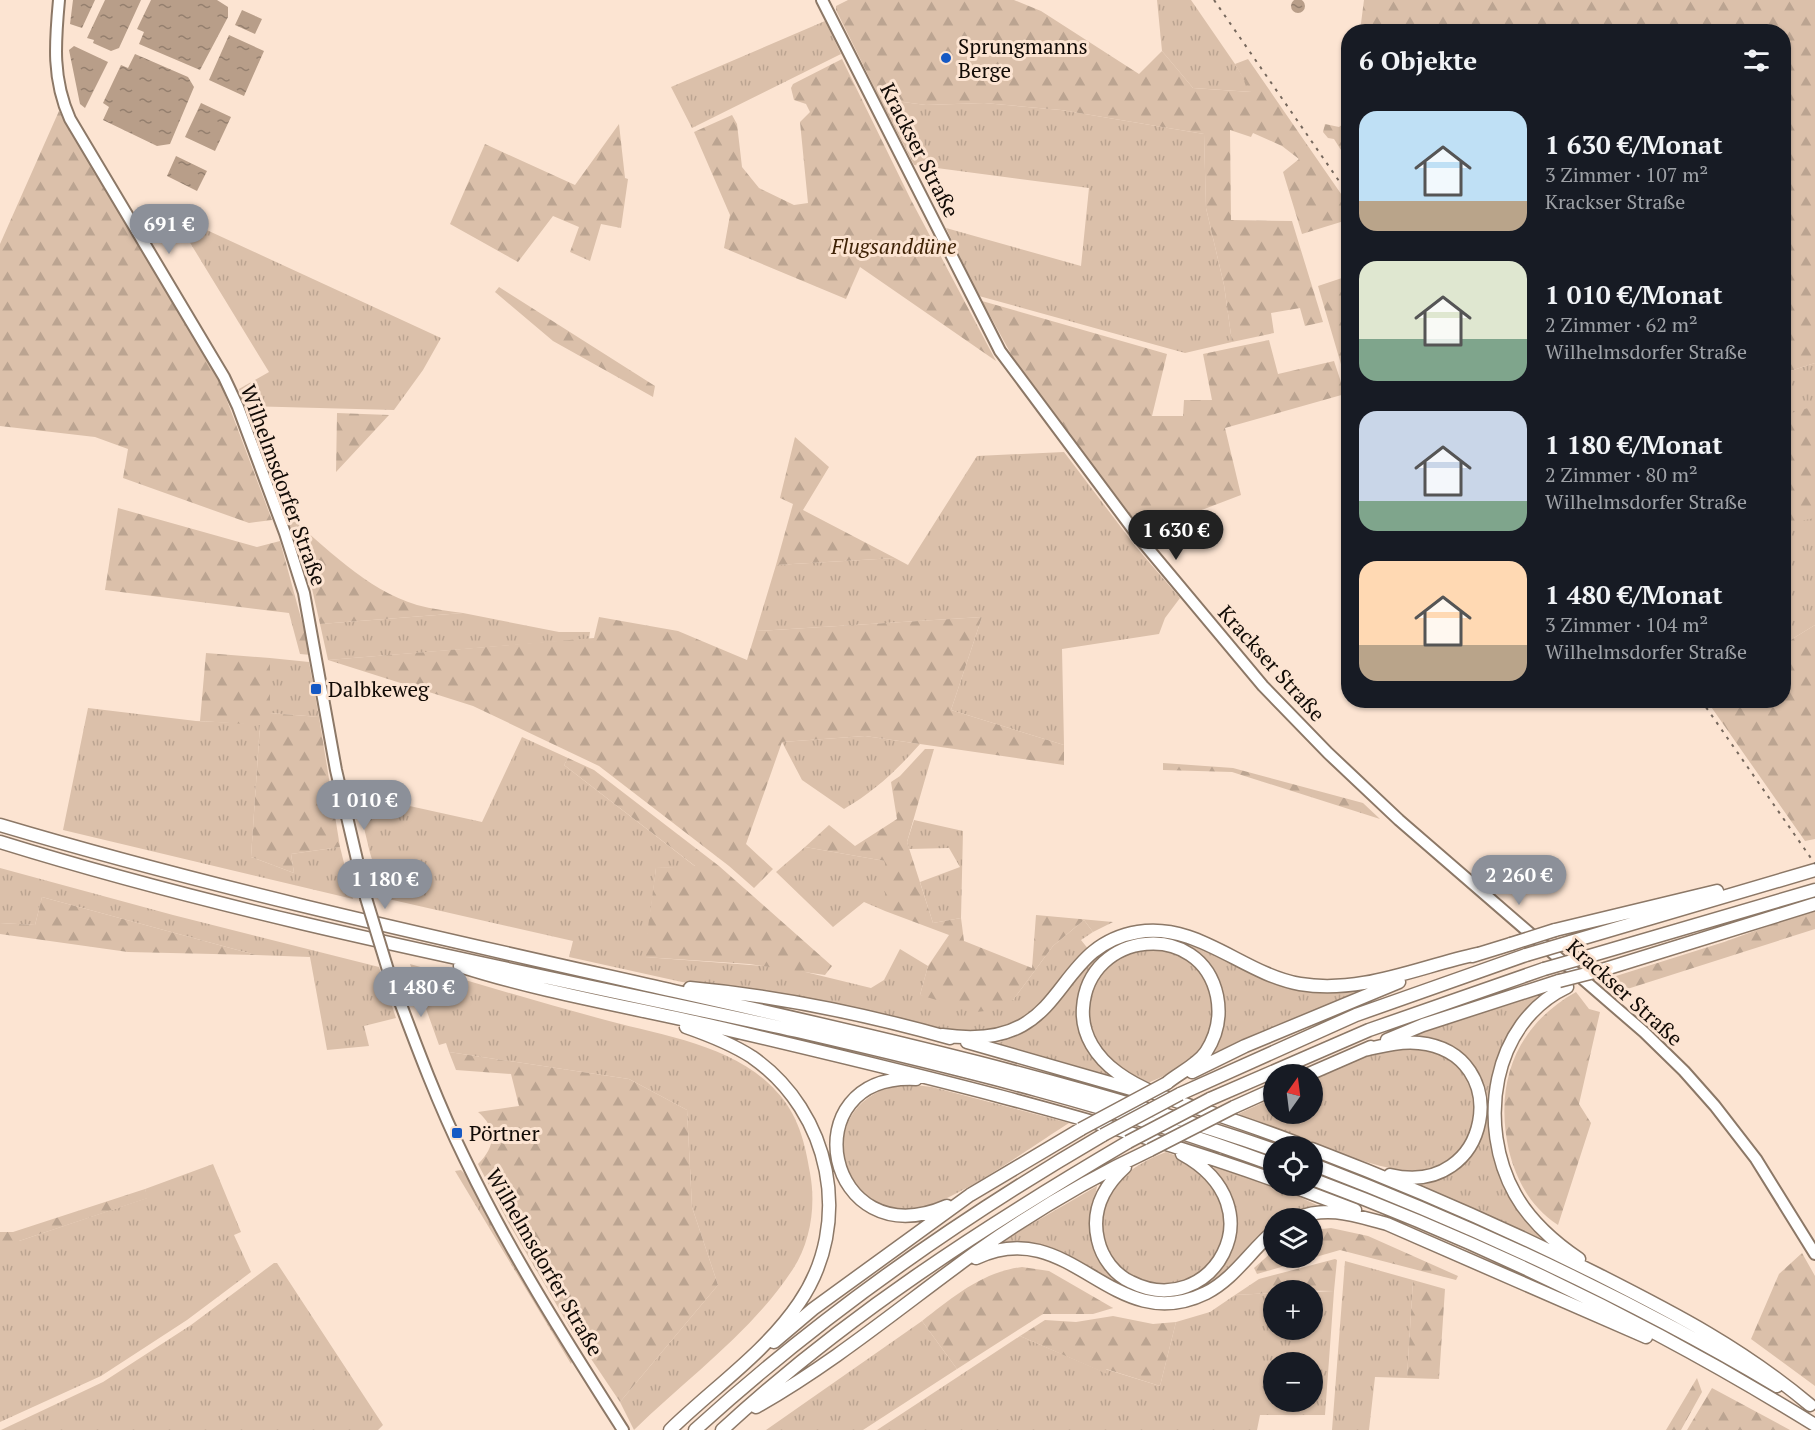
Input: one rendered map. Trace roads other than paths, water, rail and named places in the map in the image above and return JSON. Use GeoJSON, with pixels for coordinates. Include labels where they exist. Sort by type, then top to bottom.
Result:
{"type":"FeatureCollection","features":[{"type":"Feature","properties":{"kind":"highway"},"geometry":{"type":"LineString","coordinates":[[0,825],[208,884],[889,1039],[1047,1079],[1118,1099],[1263,1146]]}},
{"type":"Feature","properties":{"kind":"highway"},"geometry":{"type":"LineString","coordinates":[[0,842],[215,903],[420,951],[885,1051],[1101,1108],[1263,1160]]}},
{"type":"Feature","properties":{"kind":"highway"},"geometry":{"type":"LineString","coordinates":[[695,1430],[789,1349],[899,1265],[1014,1188],[1103,1135],[1183,1099],[1284,1045],[1356,1015],[1526,955],[1810,871]]}},
{"type":"Feature","properties":{"kind":"highway"},"geometry":{"type":"LineString","coordinates":[[942,1035],[976,1039],[1016,1030],[1048,1006],[1092,953],[1112,940],[1139,932],[1158,931],[1197,938],[1265,974],[1314,986],[1373,982],[1556,930],[1734,886],[1751,889]]}},
{"type":"Feature","properties":{"kind":"highway"},"geometry":{"type":"LineString","coordinates":[[722,1430],[848,1325],[942,1257],[1131,1138],[1210,1100],[1369,1030],[1478,990],[1811,891]]}},
{"type":"Feature","properties":{"kind":"highway"},"geometry":{"type":"LineString","coordinates":[[1323,1068],[1423,1025],[1563,984],[1815,904]]}},
{"type":"Feature","properties":{"kind":"highway"},"geometry":{"type":"LineString","coordinates":[[1167,1083],[1204,1055],[1211,1044],[1219,1019],[1215,987],[1199,963],[1178,948],[1164,944],[1135,944],[1109,957],[1093,975],[1083,1001],[1084,1026],[1095,1051],[1116,1072],[1148,1090],[1183,1099]]}},
{"type":"Feature","properties":{"kind":"highway"},"geometry":{"type":"LineString","coordinates":[[420,951],[495,977],[940,1081],[1263,1177]]}},
{"type":"Feature","properties":{"kind":"highway"},"geometry":{"type":"LineString","coordinates":[[736,1371],[813,1309],[970,1195],[1081,1129],[1167,1083],[1245,1046],[1353,1000],[1477,954]]}},
{"type":"Feature","properties":{"kind":"highway"},"geometry":{"type":"LineString","coordinates":[[636,982],[763,996],[942,1035],[1183,1099],[1278,1136]]}},
{"type":"Feature","properties":{"kind":"highway"},"geometry":{"type":"LineString","coordinates":[[1563,984],[1527,1020],[1504,1056],[1494,1096],[1497,1147],[1506,1177],[1529,1216],[1569,1252],[1631,1291]]}},
{"type":"Feature","properties":{"kind":"highway"},"geometry":{"type":"LineString","coordinates":[[628,1008],[706,1034],[754,1058],[792,1094],[808,1119],[822,1150],[830,1188],[830,1207],[820,1264],[799,1304],[768,1340],[670,1430]]}},
{"type":"Feature","properties":{"kind":"highway"},"geometry":{"type":"LineString","coordinates":[[1353,1165],[1399,1178],[1428,1177],[1440,1173],[1460,1160],[1468,1151],[1481,1120],[1478,1087],[1464,1064],[1451,1053],[1432,1045],[1405,1042],[1364,1050]]}},
{"type":"Feature","properties":{"kind":"highway"},"geometry":{"type":"LineString","coordinates":[[940,1081],[902,1078],[888,1080],[863,1092],[854,1100],[841,1121],[836,1146],[837,1162],[849,1186],[859,1198],[881,1211],[910,1215],[923,1214],[970,1195]]}},
{"type":"Feature","properties":{"kind":"highway"},"geometry":{"type":"LineString","coordinates":[[732,1421],[809,1373],[1041,1211],[1137,1156],[1263,1094]]}},
{"type":"Feature","properties":{"kind":"highway"},"geometry":{"type":"LineString","coordinates":[[1131,1138],[1196,1162],[1217,1180],[1228,1203],[1231,1227],[1226,1249],[1212,1270],[1192,1284],[1162,1291],[1133,1283],[1122,1277],[1112,1267],[1099,1245],[1096,1220],[1102,1194],[1108,1184],[1137,1156]]}},
{"type":"Feature","properties":{"kind":"highway"},"geometry":{"type":"LineString","coordinates":[[1323,1153],[1485,1221],[1631,1291],[1736,1348],[1813,1407]]}},
{"type":"Feature","properties":{"kind":"highway"},"geometry":{"type":"LineString","coordinates":[[1323,1168],[1452,1221],[1588,1283],[1720,1352],[1813,1407]]}},
{"type":"Feature","properties":{"kind":"highway"},"geometry":{"type":"LineString","coordinates":[[1323,1184],[1476,1247],[1638,1324],[1724,1371],[1815,1425]]}},
{"type":"Feature","properties":{"kind":"highway"},"geometry":{"type":"LineString","coordinates":[[1317,1196],[1387,1224],[1724,1371]]}},
{"type":"Feature","properties":{"kind":"highway"},"geometry":{"type":"LineString","coordinates":[[1323,1213],[1360,1216],[1387,1224]]}},
{"type":"Feature","properties":{"kind":"highway"},"geometry":{"type":"LineString","coordinates":[[958,1267],[996,1251],[1036,1249],[1065,1259],[1105,1285],[1134,1299],[1172,1302],[1195,1297],[1219,1285],[1263,1242]]}},
{"type":"Feature","properties":{"kind":"street","name":"Wilhelmsdorfer Straße"},"geometry":{"type":"LineString","coordinates":[[59,0],[55,63],[61,99],[70,119],[224,376],[294,560],[304,593],[345,814],[366,898],[388,970],[427,1076],[474,1178],[524,1268],[622,1430]]}},
{"type":"Feature","properties":{"kind":"street","name":"Krackser Straße"},"geometry":{"type":"LineString","coordinates":[[822,0],[1000,351],[1141,540],[1263,686],[1328,753],[1399,820],[1644,1032],[1684,1071],[1715,1106],[1756,1159],[1815,1254]]}},
{"type":"Feature","properties":{"kind":"water"},"geometry":{"type":"Polygon","coordinates":[[[1295,-1],[1301,-1],[1305,6],[1301,13],[1295,13],[1291,9],[1291,3],[1295,-1]]]}},
{"type":"Feature","properties":{"kind":"water"},"geometry":{"type":"Polygon","coordinates":[[[73,0],[95,0],[82,28],[70,24],[73,0]]]}},
{"type":"Feature","properties":{"kind":"water"},"geometry":{"type":"Polygon","coordinates":[[[105,0],[141,0],[119,48],[111,51],[87,38],[105,0]]]}},
{"type":"Feature","properties":{"kind":"water"},"geometry":{"type":"Polygon","coordinates":[[[151,0],[217,0],[228,7],[228,17],[200,70],[139,44],[144,32],[137,29],[151,0]]]}},
{"type":"Feature","properties":{"kind":"water"},"geometry":{"type":"Polygon","coordinates":[[[242,10],[262,19],[255,34],[235,25],[242,10]]]}},
{"type":"Feature","properties":{"kind":"water"},"geometry":{"type":"Polygon","coordinates":[[[229,35],[264,51],[244,96],[209,80],[229,35]]]}},
{"type":"Feature","properties":{"kind":"water"},"geometry":{"type":"Polygon","coordinates":[[[74,46],[108,62],[85,108],[80,104],[69,50],[74,46]]]}},
{"type":"Feature","properties":{"kind":"water"},"geometry":{"type":"Polygon","coordinates":[[[135,54],[188,77],[194,87],[170,144],[157,146],[103,120],[109,107],[103,103],[121,65],[128,68],[135,54]]]}},
{"type":"Feature","properties":{"kind":"water"},"geometry":{"type":"Polygon","coordinates":[[[201,103],[231,117],[215,151],[185,137],[201,103]]]}},
{"type":"Feature","properties":{"kind":"water"},"geometry":{"type":"Polygon","coordinates":[[[176,156],[207,171],[197,191],[167,176],[176,156]]]}},
{"type":"Feature","properties":{"kind":"railway"},"geometry":{"type":"LineString","coordinates":[[1214,0],[1341,184]]}},
{"type":"Feature","properties":{"kind":"railway"},"geometry":{"type":"LineString","coordinates":[[1707,708],[1815,864]]}},
{"type":"Feature","properties":{"kind":"place","name":"Sprungmanns Berge"},"geometry":{"type":"Point","coordinates":[946,58]}},
{"type":"Feature","properties":{"kind":"place","name":"Dalbkeweg"},"geometry":{"type":"Point","coordinates":[316,689]}},
{"type":"Feature","properties":{"kind":"place","name":"Pörtner"},"geometry":{"type":"Point","coordinates":[457,1133]}},
{"type":"Feature","properties":{"kind":"park label","name":"Flugsanddüne"},"geometry":{"type":"Point","coordinates":[894,246]}}]}
